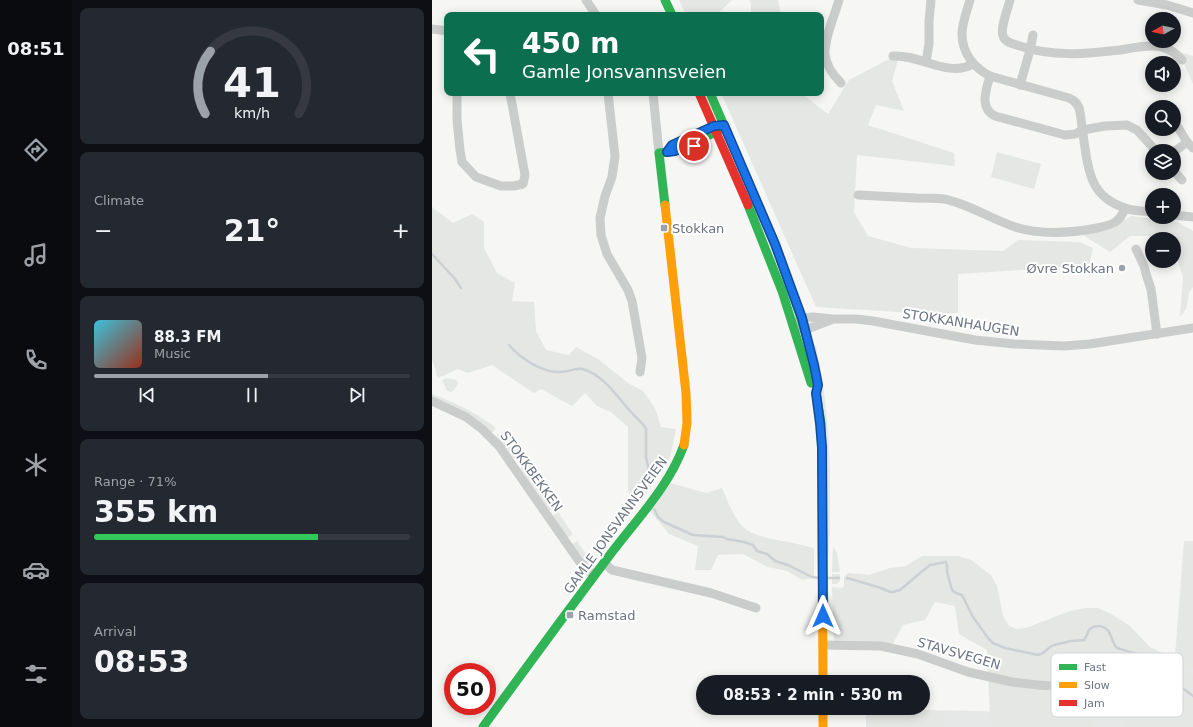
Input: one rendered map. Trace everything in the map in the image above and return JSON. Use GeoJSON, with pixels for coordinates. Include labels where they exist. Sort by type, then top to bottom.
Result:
{"type":"FeatureCollection","features":[{"type":"Feature","properties":{"kind":"main road"},"geometry":{"type":"LineString","coordinates":[[665,0],[671,12]]}},
{"type":"Feature","properties":{"kind":"main road"},"geometry":{"type":"LineString","coordinates":[[700,96],[769,255],[794,326],[812,386],[816,393]]}},
{"type":"Feature","properties":{"kind":"main road"},"geometry":{"type":"LineString","coordinates":[[711,96],[772,238],[802,318],[818,385],[816,393],[822,447],[823,675]]}},
{"type":"Feature","properties":{"kind":"main road"},"geometry":{"type":"LineString","coordinates":[[663,152],[672,145],[724,125]]}},
{"type":"Feature","properties":{"kind":"main road"},"geometry":{"type":"LineString","coordinates":[[663,152],[675,151],[715,129]]}},
{"type":"Feature","properties":{"kind":"main road"},"geometry":{"type":"LineString","coordinates":[[688,145],[710,146],[725,153]]}},
{"type":"Feature","properties":{"kind":"main road","name":"GAMLE JONSVANNSVEIEN"},"geometry":{"type":"LineString","coordinates":[[483,727],[669,476],[680,456],[686,436],[686,393],[663,152]]}},
{"type":"Feature","properties":{"kind":"main road"},"geometry":{"type":"LineString","coordinates":[[823,715],[823,727]]}},
{"type":"Feature","properties":{"kind":"main road"},"geometry":{"type":"LineString","coordinates":[[490,716],[492,727]]}},
{"type":"Feature","properties":{"kind":"street"},"geometry":{"type":"LineString","coordinates":[[586,0],[594,12]]}},
{"type":"Feature","properties":{"kind":"street"},"geometry":{"type":"LineString","coordinates":[[839,0],[827,39],[825,54],[828,66],[842,83]]}},
{"type":"Feature","properties":{"kind":"street"},"geometry":{"type":"LineString","coordinates":[[926,62],[929,44],[929,13],[931,0]]}},
{"type":"Feature","properties":{"kind":"street"},"geometry":{"type":"LineString","coordinates":[[970,0],[962,34],[965,50],[973,64],[982,72],[990,76],[1073,100],[1080,108],[1087,165],[1089,174],[1096,189],[1105,198],[1115,204],[1125,208],[1145,211]]}},
{"type":"Feature","properties":{"kind":"street"},"geometry":{"type":"LineString","coordinates":[[1010,0],[1003,28],[1003,37],[1009,43],[1030,50],[1052,53],[1084,53],[1156,46],[1172,51],[1182,60]]}},
{"type":"Feature","properties":{"kind":"street"},"geometry":{"type":"LineString","coordinates":[[1138,0],[1167,5],[1193,13]]}},
{"type":"Feature","properties":{"kind":"street"},"geometry":{"type":"LineString","coordinates":[[432,29],[444,31]]}},
{"type":"Feature","properties":{"kind":"street"},"geometry":{"type":"LineString","coordinates":[[1020,84],[1033,35]]}},
{"type":"Feature","properties":{"kind":"street"},"geometry":{"type":"LineString","coordinates":[[893,56],[905,56],[952,69],[962,69],[973,64]]}},
{"type":"Feature","properties":{"kind":"street"},"geometry":{"type":"LineString","coordinates":[[990,76],[985,103],[988,111],[993,115],[1061,134],[1075,134],[1082,130],[1127,125],[1137,130],[1150,144]]}},
{"type":"Feature","properties":{"kind":"street"},"geometry":{"type":"LineString","coordinates":[[457,96],[457,120],[462,162],[476,177],[501,186],[514,186],[523,184],[525,176],[511,96]]}},
{"type":"Feature","properties":{"kind":"street"},"geometry":{"type":"LineString","coordinates":[[608,96],[615,156],[612,177],[605,196],[600,218],[600,235],[607,254],[628,290],[632,301],[642,358],[640,372]]}},
{"type":"Feature","properties":{"kind":"street"},"geometry":{"type":"LineString","coordinates":[[653,96],[663,152]]}},
{"type":"Feature","properties":{"kind":"street"},"geometry":{"type":"LineString","coordinates":[[1181,132],[1190,145]]}},
{"type":"Feature","properties":{"kind":"street"},"geometry":{"type":"LineString","coordinates":[[858,195],[944,200],[963,205],[1015,227],[1036,231],[1055,232],[1080,231],[1109,225],[1120,219],[1125,208]]}},
{"type":"Feature","properties":{"kind":"street"},"geometry":{"type":"LineString","coordinates":[[1181,216],[1193,217]]}},
{"type":"Feature","properties":{"kind":"street"},"geometry":{"type":"LineString","coordinates":[[1136,249],[1144,266],[1151,289],[1157,334]]}},
{"type":"Feature","properties":{"kind":"street","name":"STOKKANHAUGEN"},"geometry":{"type":"LineString","coordinates":[[802,318],[818,316],[834,319],[849,318],[975,340],[1014,344],[1064,346],[1090,344],[1193,328]]}},
{"type":"Feature","properties":{"kind":"street"},"geometry":{"type":"LineString","coordinates":[[802,318],[794,326],[805,330]]}},
{"type":"Feature","properties":{"kind":"street","name":"STOKKANHAUGEN"},"geometry":{"type":"LineString","coordinates":[[805,330],[834,319]]}},
{"type":"Feature","properties":{"kind":"street","name":"STOKKBEKKEN"},"geometry":{"type":"LineString","coordinates":[[432,401],[466,417],[496,442],[579,561],[594,576]]}},
{"type":"Feature","properties":{"kind":"street"},"geometry":{"type":"LineString","coordinates":[[604,563],[612,570],[711,594],[756,608]]}},
{"type":"Feature","properties":{"kind":"street","name":"STAVSVEGEN"},"geometry":{"type":"LineString","coordinates":[[823,645],[881,646],[918,654],[968,672],[1018,683],[1051,687]]}},
{"type":"Feature","properties":{"kind":"shaded area"},"geometry":{"type":"Polygon","coordinates":[[[679,0],[732,0],[719,12],[685,12],[679,0]]]}},
{"type":"Feature","properties":{"kind":"shaded area"},"geometry":{"type":"Polygon","coordinates":[[[749,0],[778,0],[780,12],[751,12],[751,3],[749,0]]]}},
{"type":"Feature","properties":{"kind":"shaded area"},"geometry":{"type":"Polygon","coordinates":[[[1179,52],[1193,56],[1193,84],[1181,56],[1179,52]]]}},
{"type":"Feature","properties":{"kind":"shaded area"},"geometry":{"type":"Polygon","coordinates":[[[893,57],[898,60],[892,81],[904,111],[876,105],[868,125],[954,153],[955,166],[857,155],[854,212],[868,236],[911,248],[1003,251],[1018,240],[1079,242],[1093,248],[1088,272],[1068,267],[958,274],[958,313],[931,314],[816,307],[722,96],[805,96],[828,114],[849,80],[893,57]]]}},
{"type":"Feature","properties":{"kind":"shaded area"},"geometry":{"type":"Polygon","coordinates":[[[997,152],[1041,164],[1034,189],[991,177],[997,152]]]}},
{"type":"Feature","properties":{"kind":"shaded area"},"geometry":{"type":"Polygon","coordinates":[[[432,207],[453,223],[472,214],[484,222],[484,248],[497,273],[515,283],[512,301],[534,302],[536,331],[546,350],[569,355],[576,347],[598,359],[628,383],[643,391],[655,408],[661,427],[676,429],[670,457],[643,499],[628,492],[628,427],[611,412],[597,406],[585,393],[572,406],[541,389],[534,393],[492,365],[468,373],[458,369],[438,378],[432,359],[432,207]]]}},
{"type":"Feature","properties":{"kind":"shaded area"},"geometry":{"type":"Polygon","coordinates":[[[1131,216],[1145,218],[1145,224],[1181,224],[1193,231],[1193,287],[1189,293],[1186,309],[1180,317],[1183,278],[1180,268],[1181,232],[1145,232],[1145,236],[1130,236],[1110,252],[1083,235],[1111,229],[1131,216]]]}},
{"type":"Feature","properties":{"kind":"shaded area"},"geometry":{"type":"Polygon","coordinates":[[[816,345],[826,405],[829,446],[830,539],[828,559],[811,346],[816,345]]]}},
{"type":"Feature","properties":{"kind":"shaded area"},"geometry":{"type":"Polygon","coordinates":[[[446,378],[456,380],[458,382],[457,386],[452,392],[447,391],[442,381],[446,378]]]}},
{"type":"Feature","properties":{"kind":"shaded area"},"geometry":{"type":"Polygon","coordinates":[[[432,394],[457,404],[488,422],[495,427],[495,429],[491,432],[432,397],[432,394]]]}},
{"type":"Feature","properties":{"kind":"shaded area"},"geometry":{"type":"Polygon","coordinates":[[[501,432],[521,457],[520,458],[515,460],[498,438],[497,435],[501,432]]]}},
{"type":"Feature","properties":{"kind":"shaded area"},"geometry":{"type":"Polygon","coordinates":[[[524,464],[554,506],[551,510],[549,510],[521,469],[521,466],[524,464]]]}},
{"type":"Feature","properties":{"kind":"shaded area"},"geometry":{"type":"Polygon","coordinates":[[[670,483],[706,493],[722,488],[737,519],[748,531],[765,537],[814,548],[814,578],[802,580],[787,571],[768,567],[743,554],[718,555],[711,570],[695,570],[698,546],[669,534],[650,511],[670,483]]]}},
{"type":"Feature","properties":{"kind":"shaded area"},"geometry":{"type":"Polygon","coordinates":[[[557,512],[572,533],[572,535],[567,538],[553,516],[557,512]]]}},
{"type":"Feature","properties":{"kind":"shaded area"},"geometry":{"type":"Polygon","coordinates":[[[577,541],[588,557],[586,562],[573,546],[573,544],[577,541]]]}},
{"type":"Feature","properties":{"kind":"shaded area"},"geometry":{"type":"Polygon","coordinates":[[[1184,541],[1193,541],[1193,727],[866,727],[866,715],[930,715],[930,710],[1051,714],[1051,717],[1183,717],[1183,653],[1175,653],[1184,541]]]}},
{"type":"Feature","properties":{"kind":"shaded area"},"geometry":{"type":"Polygon","coordinates":[[[1186,543],[1193,543],[1193,669],[1183,657],[1183,653],[1180,653],[1178,651],[1186,543]]]}},
{"type":"Feature","properties":{"kind":"shaded area"},"geometry":{"type":"Polygon","coordinates":[[[833,546],[837,553],[840,572],[832,572],[833,546]]]}},
{"type":"Feature","properties":{"kind":"shaded area"},"geometry":{"type":"Polygon","coordinates":[[[922,556],[958,556],[971,560],[991,575],[997,586],[1003,616],[1009,626],[1017,629],[1026,628],[1070,611],[1085,608],[1098,608],[1130,626],[1150,647],[1163,653],[1051,653],[1051,717],[1099,717],[1091,727],[994,727],[990,716],[987,650],[959,634],[955,606],[935,602],[925,620],[903,625],[892,645],[834,643],[832,587],[842,588],[844,586],[844,577],[848,573],[869,575],[890,568],[906,566],[922,556]]]}},
{"type":"Feature","properties":{"kind":"shaded area"},"geometry":{"type":"Polygon","coordinates":[[[832,574],[840,575],[840,581],[837,584],[832,584],[832,574]]]}},
{"type":"Feature","properties":{"kind":"shaded area"},"geometry":{"type":"Polygon","coordinates":[[[1183,664],[1193,675],[1193,727],[1124,727],[1124,720],[1099,717],[1183,717],[1183,664]]]}},
{"type":"Feature","properties":{"kind":"shaded area"},"geometry":{"type":"Polygon","coordinates":[[[930,713],[945,713],[945,727],[872,727],[872,715],[930,715],[930,713]]]}},
{"type":"Feature","properties":{"kind":"waterway","name":"STOKKBEKKEN"},"geometry":{"type":"LineString","coordinates":[[432,254],[455,279],[461,288]]}},
{"type":"Feature","properties":{"kind":"waterway","name":"STOKKBEKKEN"},"geometry":{"type":"LineString","coordinates":[[509,345],[519,355],[545,370],[565,372],[583,369],[591,372],[610,388],[646,429],[646,457],[649,472],[647,487]]}},
{"type":"Feature","properties":{"kind":"waterway","name":"STOKKBEKKEN"},"geometry":{"type":"LineString","coordinates":[[654,509],[658,517],[664,522],[693,535],[723,537],[753,545],[757,551],[767,554],[775,561],[788,565],[812,577],[819,578]]}},
{"type":"Feature","properties":{"kind":"waterway","name":"STOKKBEKKEN"},"geometry":{"type":"LineString","coordinates":[[847,578],[893,592],[900,590],[930,565],[946,562],[952,590],[962,595],[973,617],[993,643],[1005,648],[1038,655],[1054,645],[1084,640],[1090,629],[1099,626],[1107,629],[1117,648],[1133,653]]}},
{"type":"Feature","properties":{"kind":"waterway","name":"STOKKBEKKEN"},"geometry":{"type":"LineString","coordinates":[[826,578],[839,578]]}},
{"type":"Feature","properties":{"kind":"waterway","name":"STOKKBEKKEN"},"geometry":{"type":"LineString","coordinates":[[1183,688],[1193,696]]}},
{"type":"Feature","properties":{"kind":"traffic: fast"},"geometry":{"type":"LineString","coordinates":[[665,0],[671,12]]}},
{"type":"Feature","properties":{"kind":"traffic: fast"},"geometry":{"type":"LineString","coordinates":[[711,96],[775,244],[801,318],[818,385],[816,393],[821,423],[822,474]]}},
{"type":"Feature","properties":{"kind":"traffic: fast"},"geometry":{"type":"LineString","coordinates":[[665,205],[659,153],[675,151],[716,132],[724,125]]}},
{"type":"Feature","properties":{"kind":"traffic: fast"},"geometry":{"type":"LineString","coordinates":[[748,205],[782,291],[811,383]]}},
{"type":"Feature","properties":{"kind":"traffic: fast"},"geometry":{"type":"LineString","coordinates":[[483,727],[593,577],[661,489],[678,460],[684,445]]}},
{"type":"Feature","properties":{"kind":"traffic: slow"},"geometry":{"type":"LineString","coordinates":[[665,205],[686,393],[687,423],[684,445]]}},
{"type":"Feature","properties":{"kind":"traffic: slow"},"geometry":{"type":"LineString","coordinates":[[822,474],[823,675]]}},
{"type":"Feature","properties":{"kind":"traffic: slow"},"geometry":{"type":"LineString","coordinates":[[823,715],[823,727]]}},
{"type":"Feature","properties":{"kind":"traffic: jam"},"geometry":{"type":"LineString","coordinates":[[700,96],[748,205]]}},
{"type":"Feature","properties":{"kind":"place","name":"Stokkan"},"geometry":{"type":"Point","coordinates":[664,228]}},
{"type":"Feature","properties":{"kind":"place","name":"Øvre Stokkan"},"geometry":{"type":"Point","coordinates":[1122,268]}},
{"type":"Feature","properties":{"kind":"place","name":"Ramstad"},"geometry":{"type":"Point","coordinates":[570,615]}},
{"type":"Feature","properties":{"kind":"route"},"geometry":{"type":"LineString","coordinates":[[694,146],[688,145],[675,151],[667,152],[672,145],[714,126],[724,125],[775,244],[802,318],[818,385],[816,393],[822,447],[823,616]]}}]}
